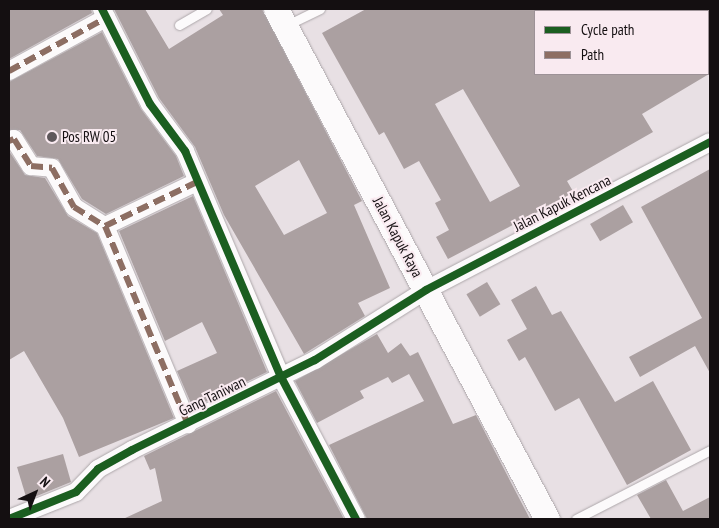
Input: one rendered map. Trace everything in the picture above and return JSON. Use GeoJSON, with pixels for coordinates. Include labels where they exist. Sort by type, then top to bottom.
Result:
{"type":"FeatureCollection","features":[{"type":"Feature","properties":{"kind":"main road","name":"Jalan Kapuk Raya"},"geometry":{"type":"LineString","coordinates":[[280,17],[547,519]]}},
{"type":"Feature","properties":{"kind":"street"},"geometry":{"type":"LineString","coordinates":[[9,71],[104,14],[150,104],[185,151],[281,377],[356,519]]}},
{"type":"Feature","properties":{"kind":"street"},"geometry":{"type":"LineString","coordinates":[[9,141],[14,139],[31,166],[52,168],[74,206],[105,226],[188,424]]}},
{"type":"Feature","properties":{"kind":"street","name":"Jalan Kapuk Kencana"},"geometry":{"type":"LineString","coordinates":[[426,290],[710,142]]}},
{"type":"Feature","properties":{"kind":"street"},"geometry":{"type":"LineString","coordinates":[[105,226],[197,182]]}},
{"type":"Feature","properties":{"kind":"street","name":"Gang Taniwan"},"geometry":{"type":"LineString","coordinates":[[9,519],[76,492],[98,469],[281,377],[426,290]]}},
{"type":"Feature","properties":{"kind":"lane"},"geometry":{"type":"LineString","coordinates":[[179,25],[206,9]]}},
{"type":"Feature","properties":{"kind":"lane"},"geometry":{"type":"LineString","coordinates":[[280,17],[320,9]]}},
{"type":"Feature","properties":{"kind":"lane"},"geometry":{"type":"LineString","coordinates":[[576,519],[710,450]]}},
{"type":"Feature","properties":{"kind":"building"},"geometry":{"type":"Polygon","coordinates":[[[9,9],[91,9],[92,13],[9,59],[9,9]]]}},
{"type":"Feature","properties":{"kind":"building"},"geometry":{"type":"Polygon","coordinates":[[[114,9],[145,9],[169,49],[223,15],[219,9],[262,9],[362,201],[354,205],[390,288],[358,303],[365,316],[304,354],[224,215],[195,147],[159,98],[114,9]],[[299,160],[255,186],[284,235],[327,213],[299,160]]]}},
{"type":"Feature","properties":{"kind":"building"},"geometry":{"type":"Polygon","coordinates":[[[366,9],[535,9],[534,75],[707,75],[642,114],[653,132],[567,181],[574,193],[448,259],[436,237],[449,230],[435,203],[441,200],[419,161],[404,169],[384,132],[379,135],[322,33],[366,9]],[[463,89],[435,104],[490,202],[520,186],[463,89]]]}},
{"type":"Feature","properties":{"kind":"building"},"geometry":{"type":"Polygon","coordinates":[[[102,32],[141,109],[176,156],[184,176],[106,214],[82,199],[58,159],[37,156],[20,130],[9,130],[9,82],[102,32]]]}},
{"type":"Feature","properties":{"kind":"building"},"geometry":{"type":"Polygon","coordinates":[[[9,151],[25,175],[45,178],[68,216],[97,233],[174,418],[79,457],[63,418],[24,351],[9,360],[9,151]]]}},
{"type":"Feature","properties":{"kind":"building"},"geometry":{"type":"Polygon","coordinates":[[[710,169],[710,373],[695,346],[640,377],[629,357],[702,318],[641,207],[710,169]]]}},
{"type":"Feature","properties":{"kind":"building"},"geometry":{"type":"Polygon","coordinates":[[[193,196],[267,372],[193,408],[177,371],[217,353],[202,322],[165,341],[119,231],[193,196]]]}},
{"type":"Feature","properties":{"kind":"building"},"geometry":{"type":"Polygon","coordinates":[[[623,205],[633,222],[600,241],[590,224],[623,205]]]}},
{"type":"Feature","properties":{"kind":"building"},"geometry":{"type":"Polygon","coordinates":[[[487,282],[500,304],[480,317],[466,294],[487,282]]]}},
{"type":"Feature","properties":{"kind":"building"},"geometry":{"type":"Polygon","coordinates":[[[536,286],[552,315],[561,311],[615,402],[653,381],[691,450],[627,485],[579,398],[555,411],[525,357],[519,361],[507,340],[527,329],[511,300],[536,286]]]}},
{"type":"Feature","properties":{"kind":"building"},"geometry":{"type":"Polygon","coordinates":[[[377,334],[388,353],[401,343],[410,356],[418,352],[453,424],[476,415],[530,519],[367,519],[329,445],[424,401],[409,374],[392,383],[388,377],[360,391],[364,398],[317,423],[295,381],[377,334]]]}},
{"type":"Feature","properties":{"kind":"building"},"geometry":{"type":"Polygon","coordinates":[[[276,391],[344,519],[123,519],[162,501],[155,468],[150,470],[144,456],[276,391]]]}},
{"type":"Feature","properties":{"kind":"building"},"geometry":{"type":"Polygon","coordinates":[[[63,454],[71,482],[27,500],[17,467],[63,454]]]}},
{"type":"Feature","properties":{"kind":"building"},"geometry":{"type":"Polygon","coordinates":[[[666,480],[683,511],[710,497],[710,519],[651,519],[637,495],[666,480]]]}},
{"type":"Feature","properties":{"kind":"marked path"},"geometry":{"type":"LineString","coordinates":[[9,71],[106,18]]}},
{"type":"Feature","properties":{"kind":"marked path"},"geometry":{"type":"LineString","coordinates":[[9,141],[14,139],[31,166],[52,168],[74,207],[105,226],[197,182]]}},
{"type":"Feature","properties":{"kind":"marked path"},"geometry":{"type":"LineString","coordinates":[[105,226],[188,424]]}},
{"type":"Feature","properties":{"kind":"cycle path"},"geometry":{"type":"LineString","coordinates":[[102,9],[150,104],[185,151],[281,377],[356,519]]}},
{"type":"Feature","properties":{"kind":"cycle path"},"geometry":{"type":"LineString","coordinates":[[9,519],[76,492],[98,469],[132,450],[315,360],[426,290],[710,142]]}},
{"type":"Feature","properties":{"kind":"place","name":"Pos RW 05"},"geometry":{"type":"Point","coordinates":[52,137]}}]}
